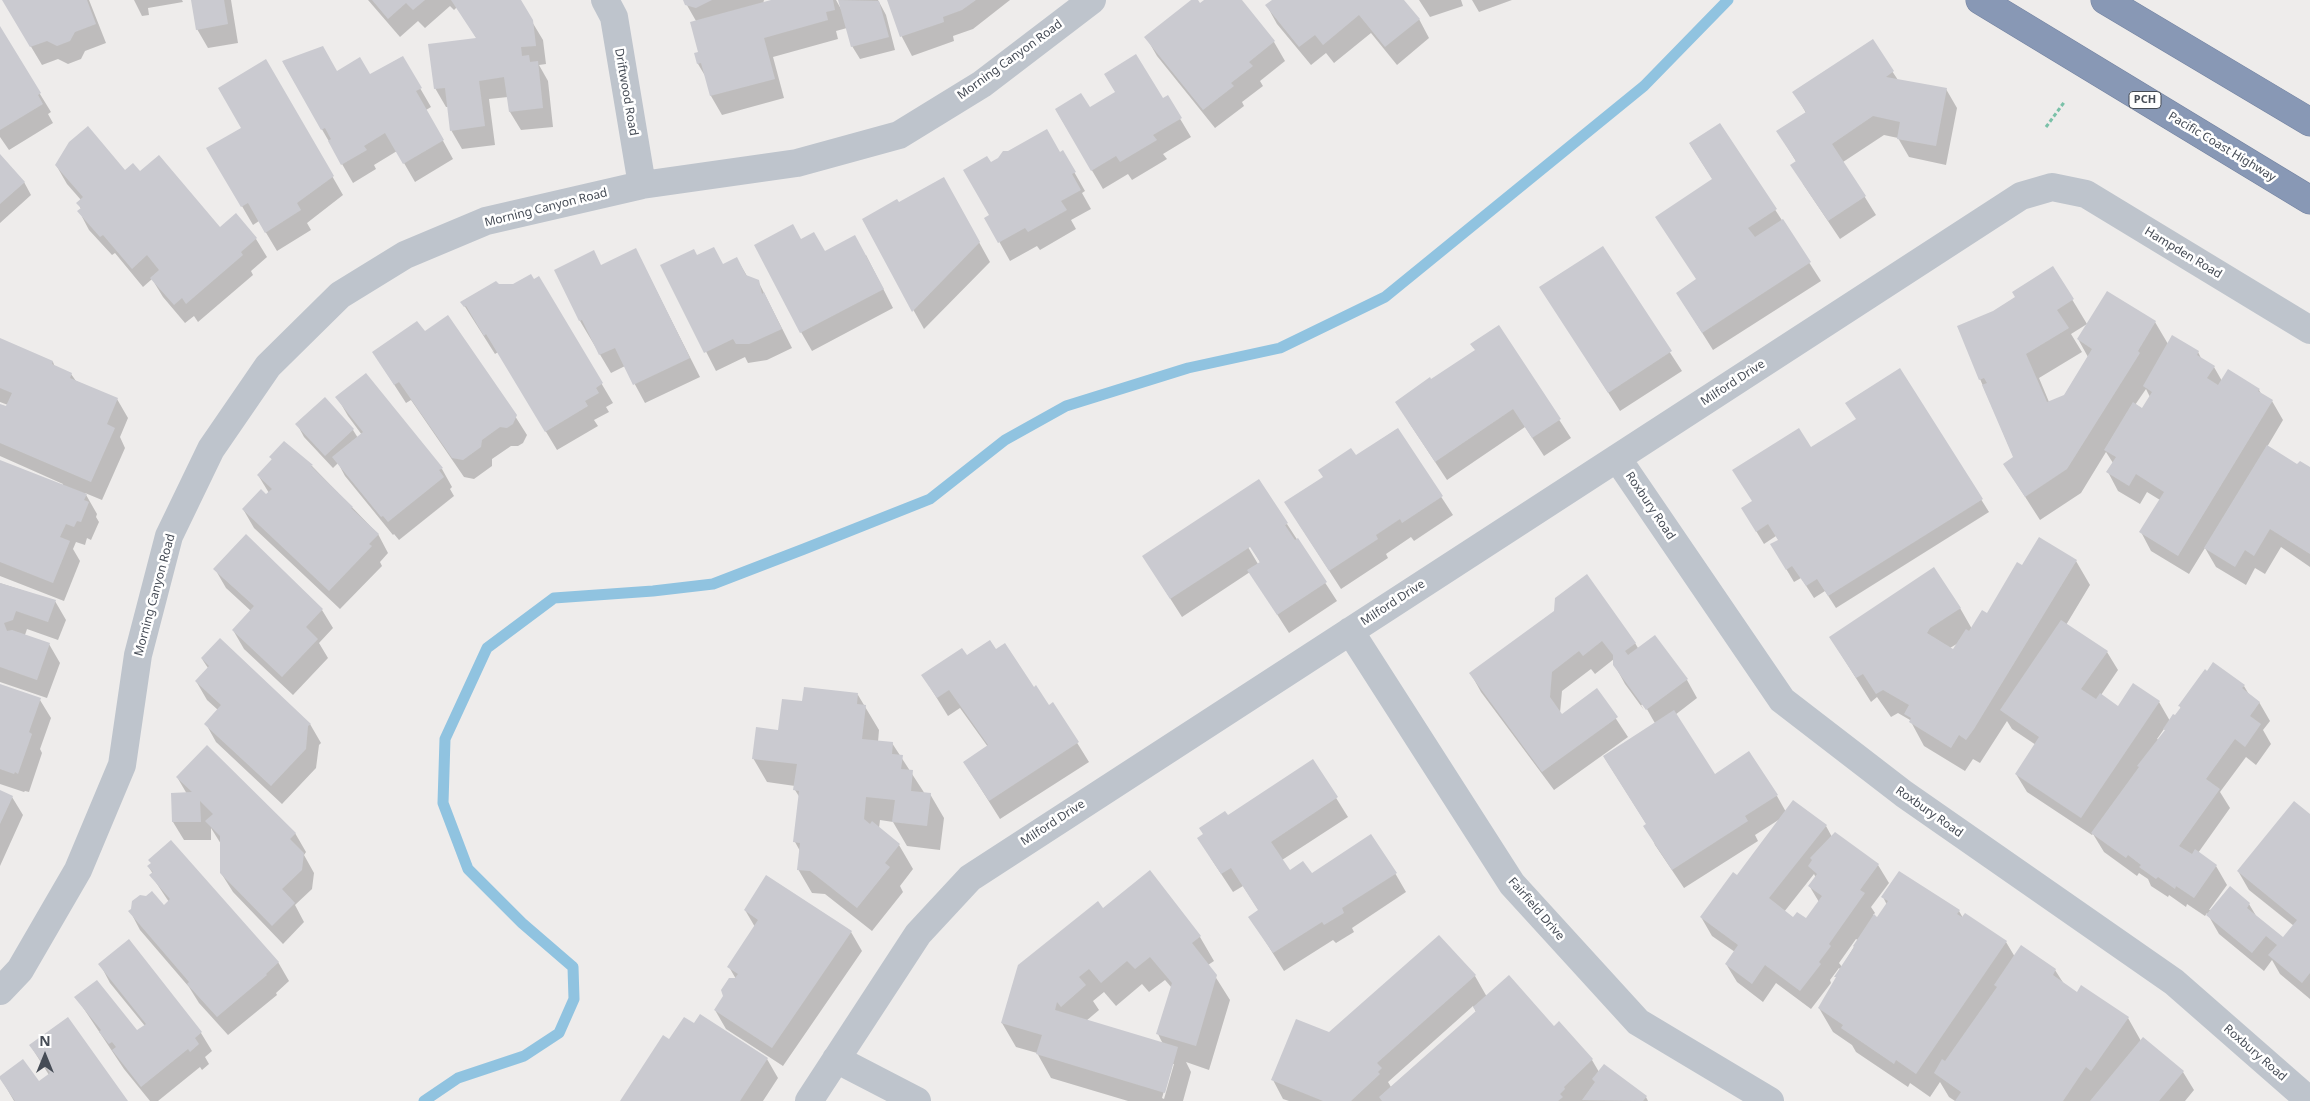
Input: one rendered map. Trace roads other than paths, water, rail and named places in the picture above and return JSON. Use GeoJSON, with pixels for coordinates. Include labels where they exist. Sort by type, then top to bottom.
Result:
{"type":"FeatureCollection","features":[{"type":"Feature","properties":{"kind":"highway","name":"Pacific Coast Highway"},"geometry":{"type":"LineString","coordinates":[[1980,0],[2310,200]]}},
{"type":"Feature","properties":{"kind":"highway"},"geometry":{"type":"LineString","coordinates":[[2105,0],[2310,122]]}},
{"type":"Feature","properties":{"kind":"street","name":"Driftwood Road"},"geometry":{"type":"LineString","coordinates":[[605,0],[614,17],[642,185]]}},
{"type":"Feature","properties":{"kind":"street","name":"Morning Canyon Road"},"geometry":{"type":"LineString","coordinates":[[0,991],[20,970],[78,870],[122,765],[138,655],[169,536],[211,449],[268,366],[340,295],[405,255],[486,221],[642,185],[797,163],[899,135],[982,84],[1092,0]]}},
{"type":"Feature","properties":{"kind":"street","name":"Hampden Road"},"geometry":{"type":"LineString","coordinates":[[2052,186],[2086,194],[2310,330]]}},
{"type":"Feature","properties":{"kind":"street","name":"Milford Drive"},"geometry":{"type":"LineString","coordinates":[[809,1101],[918,934],[970,878],[2021,196],[2052,186]]}},
{"type":"Feature","properties":{"kind":"street","name":"Roxbury Road"},"geometry":{"type":"LineString","coordinates":[[1617,458],[1782,700],[1904,794],[2174,982],[2310,1101]]}},
{"type":"Feature","properties":{"kind":"street","name":"Fairfield Drive"},"geometry":{"type":"LineString","coordinates":[[1350,631],[1512,884],[1638,1022],[1770,1101]]}},
{"type":"Feature","properties":{"kind":"street"},"geometry":{"type":"LineString","coordinates":[[836,1059],[917,1101]]}},
{"type":"Feature","properties":{"kind":"waterway"},"geometry":{"type":"LineString","coordinates":[[424,1101],[458,1078],[524,1056],[559,1033],[574,999],[573,967],[522,923],[468,869],[443,803],[445,739],[487,648],[554,598],[653,591],[713,584],[804,549],[930,499],[1005,440],[1066,406],[1188,368],[1280,348],[1385,297],[1644,86],[1728,0]]}}]}
